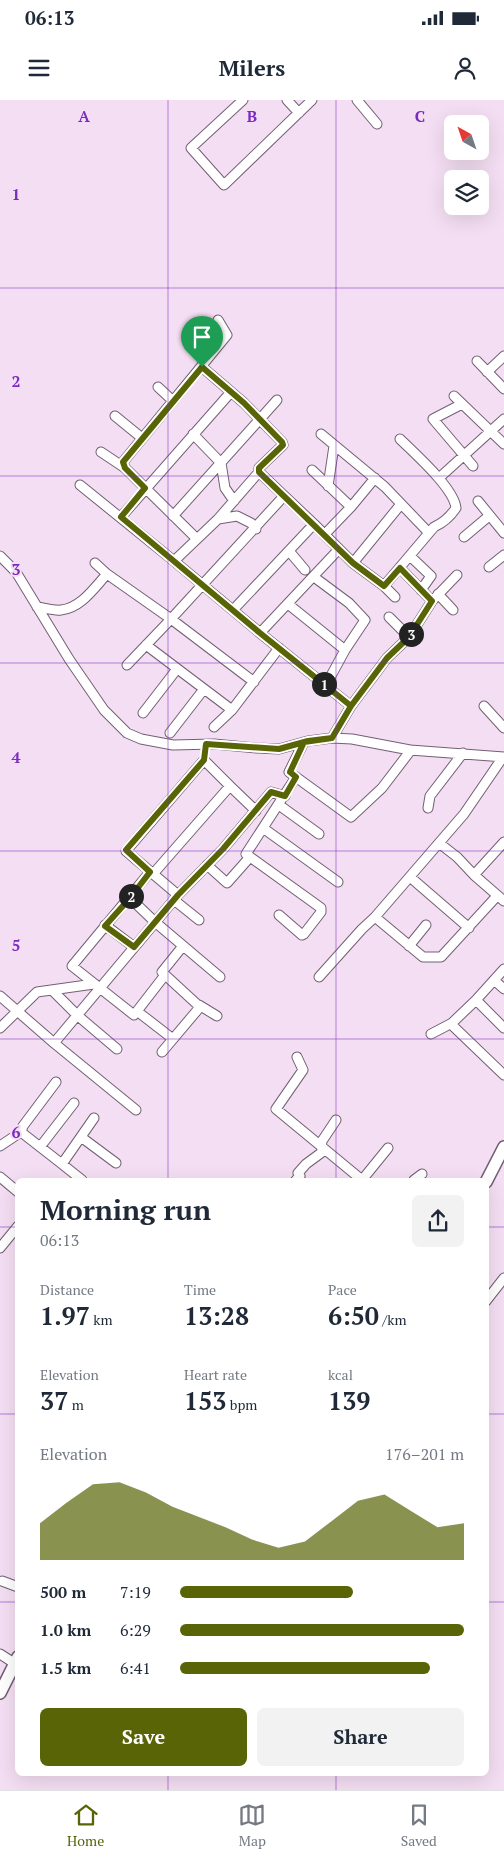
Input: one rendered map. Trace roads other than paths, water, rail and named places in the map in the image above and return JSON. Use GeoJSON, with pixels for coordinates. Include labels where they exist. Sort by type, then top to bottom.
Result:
{"type":"FeatureCollection","features":[{"type":"Feature","properties":{"kind":"main road"},"geometry":{"type":"LineString","coordinates":[[488,1178],[504,1147]]}},
{"type":"Feature","properties":{"kind":"main road"},"geometry":{"type":"LineString","coordinates":[[0,1693],[15,1662]]}},
{"type":"Feature","properties":{"kind":"street"},"geometry":{"type":"LineString","coordinates":[[243,100],[191,148],[224,185],[312,100]]}},
{"type":"Feature","properties":{"kind":"street"},"geometry":{"type":"LineString","coordinates":[[287,100],[299,113]]}},
{"type":"Feature","properties":{"kind":"street"},"geometry":{"type":"LineString","coordinates":[[357,100],[377,124]]}},
{"type":"Feature","properties":{"kind":"street"},"geometry":{"type":"LineString","coordinates":[[126,468],[123,462],[227,335],[218,320]]}},
{"type":"Feature","properties":{"kind":"street"},"geometry":{"type":"LineString","coordinates":[[487,372],[504,356]]}},
{"type":"Feature","properties":{"kind":"street"},"geometry":{"type":"LineString","coordinates":[[477,361],[504,389]]}},
{"type":"Feature","properties":{"kind":"street"},"geometry":{"type":"LineString","coordinates":[[174,561],[218,519],[259,472],[259,468],[283,443],[260,419],[202,367]]}},
{"type":"Feature","properties":{"kind":"street"},"geometry":{"type":"LineString","coordinates":[[158,387],[174,401]]}},
{"type":"Feature","properties":{"kind":"street"},"geometry":{"type":"LineString","coordinates":[[121,517],[231,392]]}},
{"type":"Feature","properties":{"kind":"street"},"geometry":{"type":"LineString","coordinates":[[454,396],[504,444]]}},
{"type":"Feature","properties":{"kind":"street"},"geometry":{"type":"LineString","coordinates":[[173,516],[277,400]]}},
{"type":"Feature","properties":{"kind":"street"},"geometry":{"type":"LineString","coordinates":[[462,404],[433,419],[473,466]]}},
{"type":"Feature","properties":{"kind":"street"},"geometry":{"type":"LineString","coordinates":[[115,416],[142,438]]}},
{"type":"Feature","properties":{"kind":"street"},"geometry":{"type":"LineString","coordinates":[[439,478],[504,419]]}},
{"type":"Feature","properties":{"kind":"street"},"geometry":{"type":"LineString","coordinates":[[193,434],[221,463],[225,488],[234,501]]}},
{"type":"Feature","properties":{"kind":"street"},"geometry":{"type":"LineString","coordinates":[[321,434],[375,478],[429,533]]}},
{"type":"Feature","properties":{"kind":"street"},"geometry":{"type":"LineString","coordinates":[[384,586],[434,526],[440,524],[456,508],[454,499],[439,478],[400,439]]}},
{"type":"Feature","properties":{"kind":"street"},"geometry":{"type":"LineString","coordinates":[[328,486],[334,446]]}},
{"type":"Feature","properties":{"kind":"street"},"geometry":{"type":"LineString","coordinates":[[101,452],[126,468],[197,539]]}},
{"type":"Feature","properties":{"kind":"street"},"geometry":{"type":"LineString","coordinates":[[312,470],[352,507]]}},
{"type":"Feature","properties":{"kind":"street"},"geometry":{"type":"LineString","coordinates":[[259,472],[353,563],[384,586],[394,597]]}},
{"type":"Feature","properties":{"kind":"street"},"geometry":{"type":"LineString","coordinates":[[325,534],[352,507],[375,478]]}},
{"type":"Feature","properties":{"kind":"street"},"geometry":{"type":"LineString","coordinates":[[80,485],[351,706]]}},
{"type":"Feature","properties":{"kind":"street"},"geometry":{"type":"LineString","coordinates":[[127,665],[256,529],[284,496]]}},
{"type":"Feature","properties":{"kind":"street"},"geometry":{"type":"LineString","coordinates":[[478,501],[504,533]]}},
{"type":"Feature","properties":{"kind":"street"},"geometry":{"type":"LineString","coordinates":[[353,563],[401,504]]}},
{"type":"Feature","properties":{"kind":"street"},"geometry":{"type":"LineString","coordinates":[[218,519],[237,516],[251,523],[256,529]]}},
{"type":"Feature","properties":{"kind":"street"},"geometry":{"type":"LineString","coordinates":[[464,537],[490,516]]}},
{"type":"Feature","properties":{"kind":"street"},"geometry":{"type":"LineString","coordinates":[[233,610],[314,524]]}},
{"type":"Feature","properties":{"kind":"street"},"geometry":{"type":"LineString","coordinates":[[260,633],[339,549]]}},
{"type":"Feature","properties":{"kind":"street"},"geometry":{"type":"LineString","coordinates":[[289,551],[305,570]]}},
{"type":"Feature","properties":{"kind":"street"},"geometry":{"type":"LineString","coordinates":[[489,567],[504,555]]}},
{"type":"Feature","properties":{"kind":"street"},"geometry":{"type":"LineString","coordinates":[[0,556],[16,572],[69,659],[104,710],[127,733],[141,739],[172,745],[206,744],[279,749],[304,742],[332,738],[352,739],[412,750],[503,757],[464,814],[375,917],[319,977]]}},
{"type":"Feature","properties":{"kind":"street"},"geometry":{"type":"LineString","coordinates":[[410,556],[431,576],[421,590]]}},
{"type":"Feature","properties":{"kind":"street"},"geometry":{"type":"LineString","coordinates":[[95,564],[254,682]]}},
{"type":"Feature","properties":{"kind":"street"},"geometry":{"type":"LineString","coordinates":[[400,568],[421,590],[453,610]]}},
{"type":"Feature","properties":{"kind":"street"},"geometry":{"type":"LineString","coordinates":[[37,607],[60,610],[72,607],[84,600],[107,574]]}},
{"type":"Feature","properties":{"kind":"street"},"geometry":{"type":"LineString","coordinates":[[332,738],[351,706],[387,658],[409,637],[435,597],[457,575]]}},
{"type":"Feature","properties":{"kind":"street"},"geometry":{"type":"LineString","coordinates":[[314,577],[349,603],[365,620],[345,650],[326,686]]}},
{"type":"Feature","properties":{"kind":"street"},"geometry":{"type":"LineString","coordinates":[[288,604],[345,650]]}},
{"type":"Feature","properties":{"kind":"street"},"geometry":{"type":"LineString","coordinates":[[389,617],[409,637]]}},
{"type":"Feature","properties":{"kind":"street"},"geometry":{"type":"LineString","coordinates":[[146,645],[232,710]]}},
{"type":"Feature","properties":{"kind":"street"},"geometry":{"type":"LineString","coordinates":[[214,727],[232,710],[280,648]]}},
{"type":"Feature","properties":{"kind":"street"},"geometry":{"type":"LineString","coordinates":[[143,713],[177,669]]}},
{"type":"Feature","properties":{"kind":"street"},"geometry":{"type":"LineString","coordinates":[[170,733],[204,689]]}},
{"type":"Feature","properties":{"kind":"street"},"geometry":{"type":"LineString","coordinates":[[484,706],[504,728]]}},
{"type":"Feature","properties":{"kind":"street"},"geometry":{"type":"LineString","coordinates":[[304,742],[290,772],[351,816],[382,788],[412,750]]}},
{"type":"Feature","properties":{"kind":"street"},"geometry":{"type":"LineString","coordinates":[[199,920],[126,850],[204,760],[206,744]]}},
{"type":"Feature","properties":{"kind":"street"},"geometry":{"type":"LineString","coordinates":[[428,808],[430,796],[463,753]]}},
{"type":"Feature","properties":{"kind":"street"},"geometry":{"type":"LineString","coordinates":[[204,760],[256,811]]}},
{"type":"Feature","properties":{"kind":"street"},"geometry":{"type":"LineString","coordinates":[[279,915],[302,935],[321,910],[321,908],[246,854],[296,777]]}},
{"type":"Feature","properties":{"kind":"street"},"geometry":{"type":"LineString","coordinates":[[165,975],[134,1015],[72,965],[230,786]]}},
{"type":"Feature","properties":{"kind":"street"},"geometry":{"type":"LineString","coordinates":[[54,1043],[97,986],[256,811],[271,792],[285,796]]}},
{"type":"Feature","properties":{"kind":"street"},"geometry":{"type":"LineString","coordinates":[[279,805],[319,834]]}},
{"type":"Feature","properties":{"kind":"street"},"geometry":{"type":"LineString","coordinates":[[263,828],[338,882]]}},
{"type":"Feature","properties":{"kind":"street"},"geometry":{"type":"LineString","coordinates":[[474,875],[504,842]]}},
{"type":"Feature","properties":{"kind":"street"},"geometry":{"type":"LineString","coordinates":[[375,917],[423,957],[442,957],[469,928],[501,899],[457,857],[439,843]]}},
{"type":"Feature","properties":{"kind":"street"},"geometry":{"type":"LineString","coordinates":[[207,865],[227,883],[250,857]]}},
{"type":"Feature","properties":{"kind":"street"},"geometry":{"type":"LineString","coordinates":[[410,877],[469,928]]}},
{"type":"Feature","properties":{"kind":"street"},"geometry":{"type":"LineString","coordinates":[[130,898],[155,922],[220,977]]}},
{"type":"Feature","properties":{"kind":"street"},"geometry":{"type":"LineString","coordinates":[[410,946],[426,925]]}},
{"type":"Feature","properties":{"kind":"street"},"geometry":{"type":"LineString","coordinates":[[105,926],[134,947]]}},
{"type":"Feature","properties":{"kind":"street"},"geometry":{"type":"LineString","coordinates":[[183,946],[162,972],[199,1005],[217,1016]]}},
{"type":"Feature","properties":{"kind":"street"},"geometry":{"type":"LineString","coordinates":[[431,1034],[452,1023],[504,969]]}},
{"type":"Feature","properties":{"kind":"street"},"geometry":{"type":"LineString","coordinates":[[494,980],[504,989]]}},
{"type":"Feature","properties":{"kind":"street"},"geometry":{"type":"LineString","coordinates":[[0,1028],[36,992],[97,986]]}},
{"type":"Feature","properties":{"kind":"street"},"geometry":{"type":"LineString","coordinates":[[52,990],[77,1015],[117,1049]]}},
{"type":"Feature","properties":{"kind":"street"},"geometry":{"type":"LineString","coordinates":[[0,996],[136,1110]]}},
{"type":"Feature","properties":{"kind":"street"},"geometry":{"type":"LineString","coordinates":[[476,1000],[504,1028]]}},
{"type":"Feature","properties":{"kind":"street"},"geometry":{"type":"LineString","coordinates":[[162,1052],[199,1010],[199,1005]]}},
{"type":"Feature","properties":{"kind":"street"},"geometry":{"type":"LineString","coordinates":[[142,1016],[173,1039]]}},
{"type":"Feature","properties":{"kind":"street"},"geometry":{"type":"LineString","coordinates":[[452,1023],[504,1075]]}},
{"type":"Feature","properties":{"kind":"street"},"geometry":{"type":"LineString","coordinates":[[297,1057],[303,1070],[276,1109],[358,1178]]}},
{"type":"Feature","properties":{"kind":"street"},"geometry":{"type":"LineString","coordinates":[[0,1146],[21,1132],[23,1126],[56,1082]]}},
{"type":"Feature","properties":{"kind":"street"},"geometry":{"type":"LineString","coordinates":[[40,1147],[74,1103]]}},
{"type":"Feature","properties":{"kind":"street"},"geometry":{"type":"LineString","coordinates":[[62,1164],[94,1118]]}},
{"type":"Feature","properties":{"kind":"street"},"geometry":{"type":"LineString","coordinates":[[323,1148],[322,1141],[336,1120]]}},
{"type":"Feature","properties":{"kind":"street"},"geometry":{"type":"LineString","coordinates":[[21,1132],[80,1178]]}},
{"type":"Feature","properties":{"kind":"street"},"geometry":{"type":"LineString","coordinates":[[81,1137],[116,1163]]}},
{"type":"Feature","properties":{"kind":"street"},"geometry":{"type":"LineString","coordinates":[[297,1176],[306,1164],[323,1148]]}},
{"type":"Feature","properties":{"kind":"street"},"geometry":{"type":"LineString","coordinates":[[360,1178],[388,1148]]}},
{"type":"Feature","properties":{"kind":"street"},"geometry":{"type":"LineString","coordinates":[[0,1176],[15,1189]]}},
{"type":"Feature","properties":{"kind":"street"},"geometry":{"type":"LineString","coordinates":[[0,1248],[15,1230]]}},
{"type":"Feature","properties":{"kind":"street"},"geometry":{"type":"LineString","coordinates":[[489,1297],[504,1278]]}},
{"type":"Feature","properties":{"kind":"street"},"geometry":{"type":"LineString","coordinates":[[2,1581],[15,1586]]}},
{"type":"Feature","properties":{"kind":"street"},"geometry":{"type":"LineString","coordinates":[[0,1654],[15,1660]]}}]}
